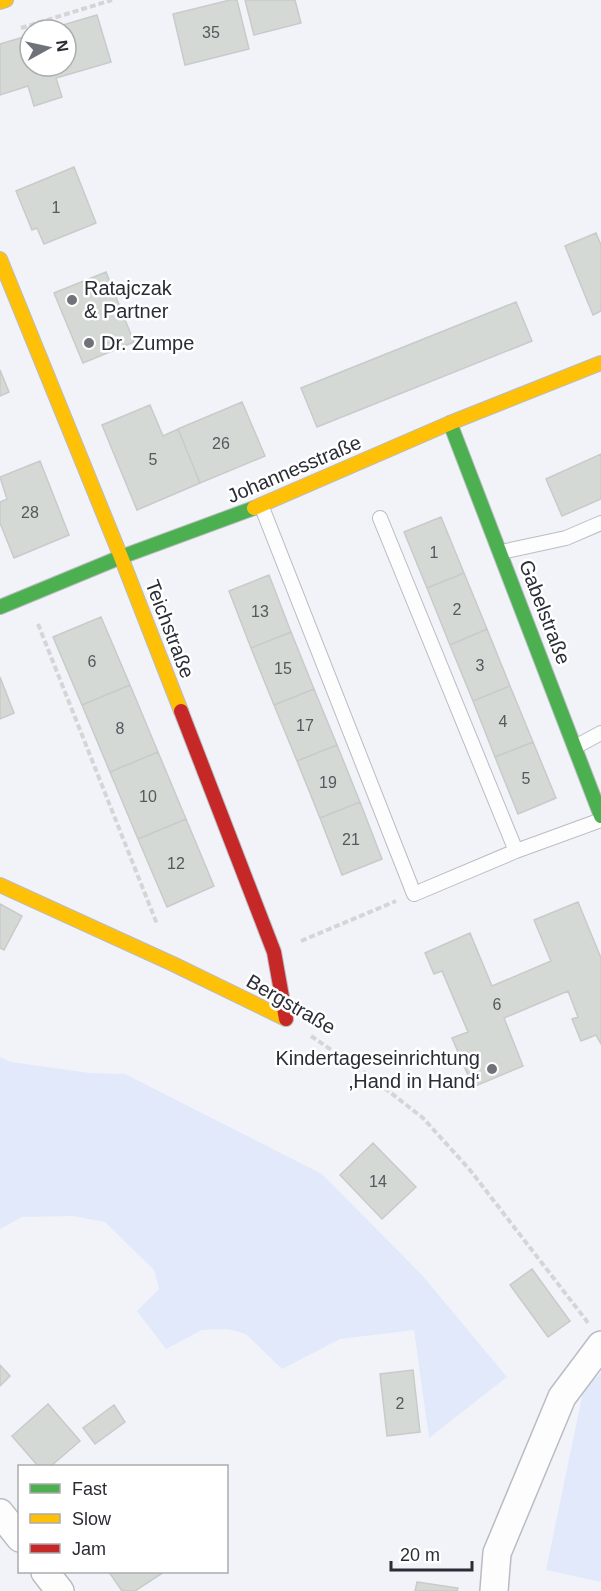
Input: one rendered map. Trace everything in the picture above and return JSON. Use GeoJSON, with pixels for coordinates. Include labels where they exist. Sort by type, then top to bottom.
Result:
{"type":"FeatureCollection","features":[{"type":"Feature","properties":{"kind":"street"},"geometry":{"type":"LineString","coordinates":[[0,2],[6,0]]}},
{"type":"Feature","properties":{"kind":"street","name":"Teichstraße"},"geometry":{"type":"LineString","coordinates":[[0,259],[121,557],[274,952],[286,1018]]}},
{"type":"Feature","properties":{"kind":"street","name":"Johannesstraße"},"geometry":{"type":"LineString","coordinates":[[0,607],[121,557],[261,505],[450,423],[601,363]]}},
{"type":"Feature","properties":{"kind":"street","name":"Gabelstraße"},"geometry":{"type":"LineString","coordinates":[[450,423],[601,818]]}},
{"type":"Feature","properties":{"kind":"street","name":"Bergstraße"},"geometry":{"type":"LineString","coordinates":[[0,885],[286,1018]]}},
{"type":"Feature","properties":{"kind":"street"},"geometry":{"type":"LineString","coordinates":[[494,1591],[497,1553],[562,1397],[597,1338]]}},
{"type":"Feature","properties":{"kind":"street"},"geometry":{"type":"LineString","coordinates":[[0,1513],[18,1536]]}},
{"type":"Feature","properties":{"kind":"street"},"geometry":{"type":"LineString","coordinates":[[46,1573],[60,1591]]}},
{"type":"Feature","properties":{"kind":"lane"},"geometry":{"type":"LineString","coordinates":[[261,505],[414,894],[601,818]]}},
{"type":"Feature","properties":{"kind":"lane"},"geometry":{"type":"LineString","coordinates":[[380,518],[516,851]]}},
{"type":"Feature","properties":{"kind":"lane"},"geometry":{"type":"LineString","coordinates":[[501,552],[566,538],[601,523]]}},
{"type":"Feature","properties":{"kind":"lane"},"geometry":{"type":"LineString","coordinates":[[575,747],[601,733]]}},
{"type":"Feature","properties":{"kind":"path"},"geometry":{"type":"LineString","coordinates":[[11,31],[112,0]]}},
{"type":"Feature","properties":{"kind":"path"},"geometry":{"type":"LineString","coordinates":[[26,596],[173,964]]}},
{"type":"Feature","properties":{"kind":"path"},"geometry":{"type":"LineString","coordinates":[[274,952],[414,894]]}},
{"type":"Feature","properties":{"kind":"path","name":"Bergstraße"},"geometry":{"type":"LineString","coordinates":[[286,1018],[368,1075],[423,1118],[470,1170],[597,1338]]}},
{"type":"Feature","properties":{"kind":"shaded area"},"geometry":{"type":"Polygon","coordinates":[[[0,1057],[11,1062],[90,1073],[125,1074],[322,1174],[422,1275],[507,1377],[429,1438],[414,1330],[340,1339],[282,1369],[246,1334],[228,1329],[202,1330],[166,1349],[137,1311],[159,1289],[154,1270],[105,1222],[73,1216],[22,1217],[0,1229],[0,1057]]]}},
{"type":"Feature","properties":{"kind":"shaded area"},"geometry":{"type":"Polygon","coordinates":[[[601,1373],[601,1582],[546,1570],[584,1387],[601,1373]]]}},
{"type":"Feature","properties":{"kind":"building"},"geometry":{"type":"Polygon","coordinates":[[[237,0],[249,49],[185,65],[173,14],[237,0]]]}},
{"type":"Feature","properties":{"kind":"building"},"geometry":{"type":"Polygon","coordinates":[[[245,0],[295,0],[301,23],[254,35],[245,0]]]}},
{"type":"Feature","properties":{"kind":"building"},"geometry":{"type":"Polygon","coordinates":[[[97,15],[111,62],[78,72],[78,21],[97,15]]]}},
{"type":"Feature","properties":{"kind":"building"},"geometry":{"type":"Polygon","coordinates":[[[18,39],[18,78],[56,78],[62,97],[34,106],[28,86],[0,95],[0,44],[18,39]]]}},
{"type":"Feature","properties":{"kind":"building"},"geometry":{"type":"Polygon","coordinates":[[[74,167],[96,223],[44,244],[37,228],[32,230],[16,191],[74,167]]]}},
{"type":"Feature","properties":{"kind":"building"},"geometry":{"type":"Polygon","coordinates":[[[596,233],[601,245],[601,311],[593,315],[565,246],[596,233]]]}},
{"type":"Feature","properties":{"kind":"building"},"geometry":{"type":"Polygon","coordinates":[[[106,272],[134,342],[83,363],[54,293],[106,272]]]}},
{"type":"Feature","properties":{"kind":"building"},"geometry":{"type":"Polygon","coordinates":[[[516,302],[532,341],[317,427],[301,388],[516,302]]]}},
{"type":"Feature","properties":{"kind":"building"},"geometry":{"type":"Polygon","coordinates":[[[0,370],[9,392],[0,396],[0,370]]]}},
{"type":"Feature","properties":{"kind":"building"},"geometry":{"type":"Polygon","coordinates":[[[242,402],[265,456],[200,483],[178,429],[242,402]]]}},
{"type":"Feature","properties":{"kind":"building"},"geometry":{"type":"Polygon","coordinates":[[[150,405],[163,436],[178,429],[200,483],[137,510],[102,425],[150,405]]]}},
{"type":"Feature","properties":{"kind":"building"},"geometry":{"type":"Polygon","coordinates":[[[601,454],[601,499],[562,516],[546,479],[601,454]]]}},
{"type":"Feature","properties":{"kind":"building"},"geometry":{"type":"Polygon","coordinates":[[[40,461],[69,535],[14,558],[0,523],[0,502],[7,499],[0,477],[40,461]]]}},
{"type":"Feature","properties":{"kind":"building"},"geometry":{"type":"Polygon","coordinates":[[[441,517],[464,573],[427,588],[404,532],[441,517]]]}},
{"type":"Feature","properties":{"kind":"building"},"geometry":{"type":"Polygon","coordinates":[[[464,573],[487,629],[450,645],[427,588],[464,573]]]}},
{"type":"Feature","properties":{"kind":"building"},"geometry":{"type":"Polygon","coordinates":[[[269,575],[291,632],[251,648],[229,591],[269,575]]]}},
{"type":"Feature","properties":{"kind":"building"},"geometry":{"type":"Polygon","coordinates":[[[101,617],[130,685],[82,705],[53,637],[101,617]]]}},
{"type":"Feature","properties":{"kind":"building"},"geometry":{"type":"Polygon","coordinates":[[[487,629],[510,686],[473,701],[450,645],[487,629]]]}},
{"type":"Feature","properties":{"kind":"building"},"geometry":{"type":"Polygon","coordinates":[[[291,632],[314,689],[274,705],[251,648],[291,632]]]}},
{"type":"Feature","properties":{"kind":"building"},"geometry":{"type":"Polygon","coordinates":[[[0,677],[14,713],[0,719],[0,677]]]}},
{"type":"Feature","properties":{"kind":"building"},"geometry":{"type":"Polygon","coordinates":[[[130,685],[158,752],[110,772],[82,705],[130,685]]]}},
{"type":"Feature","properties":{"kind":"building"},"geometry":{"type":"Polygon","coordinates":[[[510,686],[533,742],[495,757],[473,701],[510,686]]]}},
{"type":"Feature","properties":{"kind":"building"},"geometry":{"type":"Polygon","coordinates":[[[314,689],[337,745],[297,761],[274,705],[314,689]]]}},
{"type":"Feature","properties":{"kind":"building"},"geometry":{"type":"Polygon","coordinates":[[[533,742],[556,798],[518,814],[495,757],[533,742]]]}},
{"type":"Feature","properties":{"kind":"building"},"geometry":{"type":"Polygon","coordinates":[[[337,745],[360,802],[320,818],[297,761],[337,745]]]}},
{"type":"Feature","properties":{"kind":"building"},"geometry":{"type":"Polygon","coordinates":[[[158,752],[186,819],[138,839],[110,772],[158,752]]]}},
{"type":"Feature","properties":{"kind":"building"},"geometry":{"type":"Polygon","coordinates":[[[360,802],[382,859],[342,875],[320,818],[360,802]]]}},
{"type":"Feature","properties":{"kind":"building"},"geometry":{"type":"Polygon","coordinates":[[[186,819],[214,886],[167,907],[138,839],[186,819]]]}},
{"type":"Feature","properties":{"kind":"building","name":"Kindertageseinrichtung ‚Hand in Hand‘"},"geometry":{"type":"Polygon","coordinates":[[[578,902],[601,958],[601,1044],[596,1035],[581,1041],[572,1019],[578,1017],[568,991],[504,1018],[523,1066],[473,1087],[452,1038],[468,1032],[442,971],[434,974],[425,953],[470,933],[492,986],[551,961],[534,920],[578,902]]]}},
{"type":"Feature","properties":{"kind":"building"},"geometry":{"type":"Polygon","coordinates":[[[0,904],[22,916],[4,950],[0,948],[0,904]]]}},
{"type":"Feature","properties":{"kind":"building"},"geometry":{"type":"Polygon","coordinates":[[[373,1143],[416,1187],[382,1219],[340,1175],[373,1143]]]}},
{"type":"Feature","properties":{"kind":"building"},"geometry":{"type":"Polygon","coordinates":[[[532,1269],[570,1321],[548,1337],[510,1285],[532,1269]]]}},
{"type":"Feature","properties":{"kind":"building"},"geometry":{"type":"Polygon","coordinates":[[[0,1365],[10,1376],[0,1386],[0,1365]]]}},
{"type":"Feature","properties":{"kind":"building"},"geometry":{"type":"Polygon","coordinates":[[[413,1370],[420,1432],[387,1436],[380,1374],[413,1370]]]}},
{"type":"Feature","properties":{"kind":"building"},"geometry":{"type":"Polygon","coordinates":[[[48,1404],[80,1441],[52,1465],[37,1465],[12,1436],[48,1404]]]}},
{"type":"Feature","properties":{"kind":"building"},"geometry":{"type":"Polygon","coordinates":[[[114,1405],[125,1422],[95,1444],[83,1428],[114,1405]]]}},
{"type":"Feature","properties":{"kind":"building"},"geometry":{"type":"Polygon","coordinates":[[[110,1573],[162,1573],[135,1591],[122,1591],[110,1573]]]}},
{"type":"Feature","properties":{"kind":"building"},"geometry":{"type":"Polygon","coordinates":[[[417,1582],[458,1588],[457,1591],[415,1591],[417,1582]]]}},
{"type":"Feature","properties":{"kind":"traffic: fast"},"geometry":{"type":"LineString","coordinates":[[450,423],[601,816]]}},
{"type":"Feature","properties":{"kind":"traffic: fast"},"geometry":{"type":"LineString","coordinates":[[0,607],[121,557],[254,508]]}},
{"type":"Feature","properties":{"kind":"traffic: slow"},"geometry":{"type":"LineString","coordinates":[[0,2],[6,0]]}},
{"type":"Feature","properties":{"kind":"traffic: slow"},"geometry":{"type":"LineString","coordinates":[[0,259],[181,711]]}},
{"type":"Feature","properties":{"kind":"traffic: slow"},"geometry":{"type":"LineString","coordinates":[[254,508],[450,423],[601,363]]}},
{"type":"Feature","properties":{"kind":"traffic: slow"},"geometry":{"type":"LineString","coordinates":[[0,885],[173,964],[286,1019]]}},
{"type":"Feature","properties":{"kind":"traffic: jam"},"geometry":{"type":"LineString","coordinates":[[181,711],[274,952],[286,1019]]}},
{"type":"Feature","properties":{"kind":"place","name":"Ratajczak & Partner"},"geometry":{"type":"Point","coordinates":[72,300]}},
{"type":"Feature","properties":{"kind":"place","name":"Dr. Zumpe"},"geometry":{"type":"Point","coordinates":[89,343]}},
{"type":"Feature","properties":{"kind":"place","name":"Kindertageseinrichtung ‚Hand in Hand‘"},"geometry":{"type":"Point","coordinates":[492,1069]}}]}
